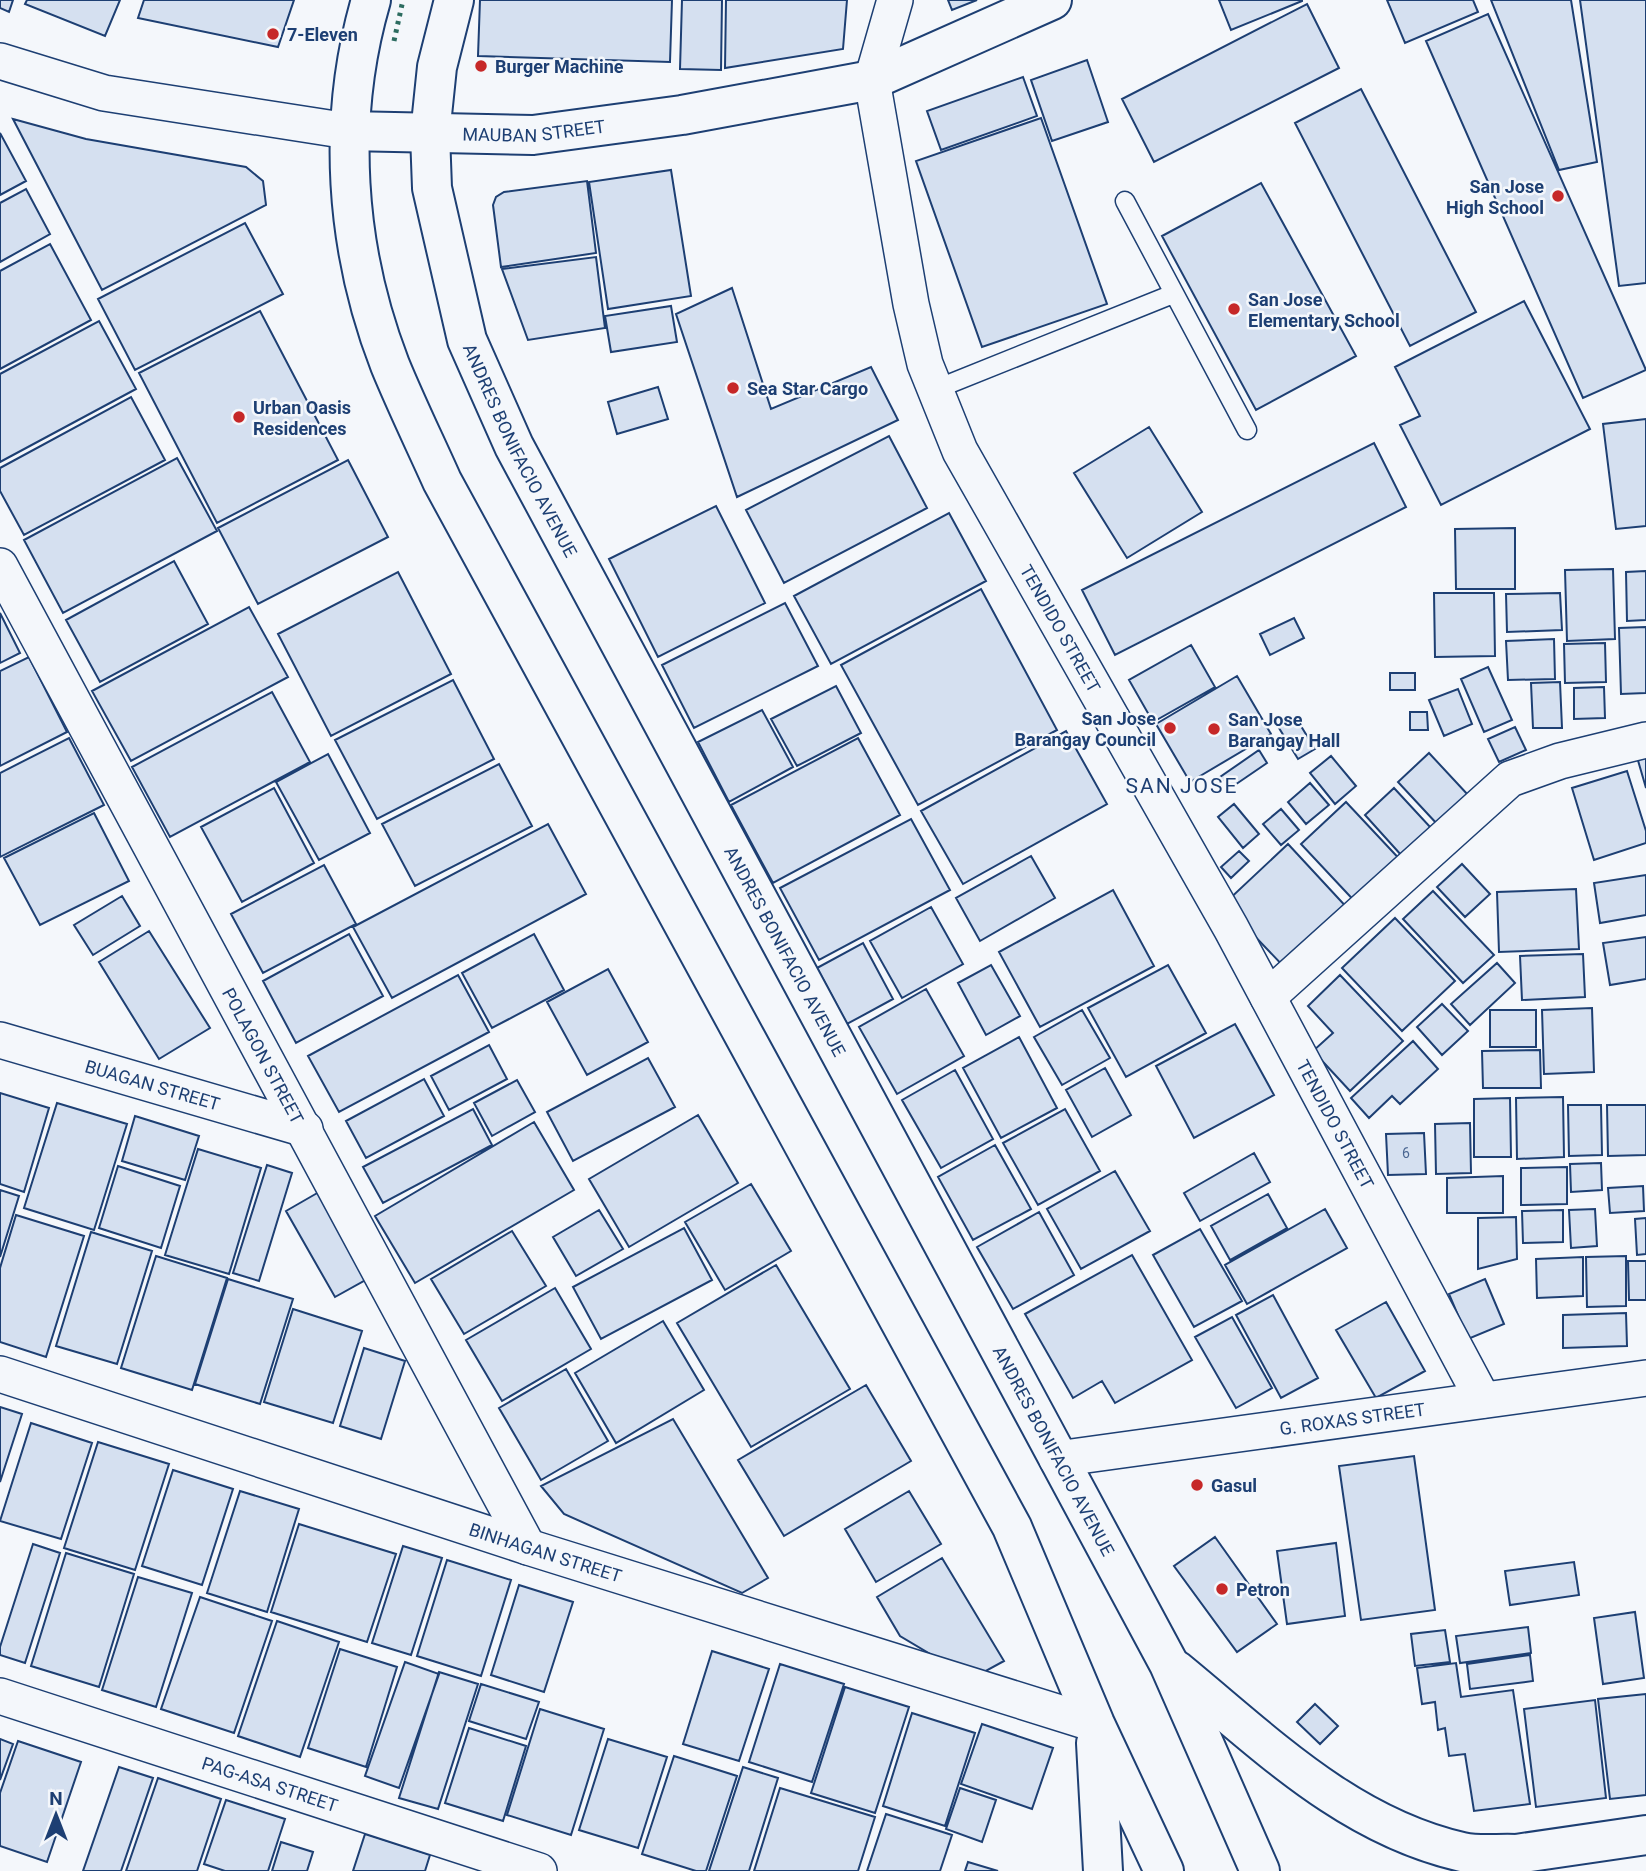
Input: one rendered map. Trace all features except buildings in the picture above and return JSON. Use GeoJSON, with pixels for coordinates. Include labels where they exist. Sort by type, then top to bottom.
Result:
{"type":"FeatureCollection","features":[{"type":"Feature","properties":{"kind":"main road"},"geometry":{"type":"LineString","coordinates":[[371,0],[348,131],[349,191],[362,272],[390,363],[442,481],[1012,1527],[1095,1724],[1164,1871]]}},
{"type":"Feature","properties":{"kind":"main road","name":"ANDRES BONIFACIO AVENUE"},"geometry":{"type":"LineString","coordinates":[[454,0],[437,67],[430,134],[436,214],[467,340],[514,446],[1169,1664],[1260,1871]]}},
{"type":"Feature","properties":{"kind":"main road","name":"MAUBAN STREET"},"geometry":{"type":"LineString","coordinates":[[348,131],[533,135],[682,115],[872,80],[1052,0]]}},
{"type":"Feature","properties":{"kind":"main road"},"geometry":{"type":"LineString","coordinates":[[1169,1664],[1289,1765],[1332,1796],[1394,1830],[1465,1853],[1516,1854]]}},
{"type":"Feature","properties":{"kind":"main road"},"geometry":{"type":"LineString","coordinates":[[1095,1724],[1103,1871]]}},
{"type":"Feature","properties":{"kind":"main road"},"geometry":{"type":"LineString","coordinates":[[1460,1871],[1516,1854],[1646,1835]]}},
{"type":"Feature","properties":{"kind":"street","name":"TENDIDO STREET"},"geometry":{"type":"LineString","coordinates":[[895,0],[872,80],[911,304],[934,390],[960,451],[1268,997],[1483,1400]]}},
{"type":"Feature","properties":{"kind":"street","name":"MAUBAN STREET"},"geometry":{"type":"LineString","coordinates":[[0,61],[104,93],[348,131]]}},
{"type":"Feature","properties":{"kind":"street","name":"POLAGON STREET"},"geometry":{"type":"LineString","coordinates":[[0,566],[528,1547]]}},
{"type":"Feature","properties":{"kind":"street"},"geometry":{"type":"LineString","coordinates":[[1268,997],[1510,779],[1560,761],[1646,740]]}},
{"type":"Feature","properties":{"kind":"street","name":"BUAGAN STREET"},"geometry":{"type":"LineString","coordinates":[[0,1040],[305,1129]]}},
{"type":"Feature","properties":{"kind":"street","name":"BINHAGAN STREET"},"geometry":{"type":"LineString","coordinates":[[0,1374],[528,1547],[1095,1724]]}},
{"type":"Feature","properties":{"kind":"street","name":"G. ROXAS STREET"},"geometry":{"type":"LineString","coordinates":[[1057,1459],[1646,1378]]}},
{"type":"Feature","properties":{"kind":"street","name":"PAG-ASA STREET"},"geometry":{"type":"LineString","coordinates":[[0,1696],[539,1871]]}},
{"type":"Feature","properties":{"kind":"lane"},"geometry":{"type":"LineString","coordinates":[[1125,201],[1247,430]]}},
{"type":"Feature","properties":{"kind":"lane"},"geometry":{"type":"LineString","coordinates":[[934,390],[1173,294]]}},
{"type":"Feature","properties":{"kind":"hedge"},"geometry":{"type":"LineString","coordinates":[[394,41],[403,0]]}},
{"type":"Feature","properties":{"kind":"place","name":"7-Eleven"},"geometry":{"type":"Point","coordinates":[273,34]}},
{"type":"Feature","properties":{"kind":"place","name":"Burger Machine"},"geometry":{"type":"Point","coordinates":[481,66]}},
{"type":"Feature","properties":{"kind":"place","name":"San Jose High School"},"geometry":{"type":"Point","coordinates":[1558,196]}},
{"type":"Feature","properties":{"kind":"place","name":"San Jose Elementary School"},"geometry":{"type":"Point","coordinates":[1234,309]}},
{"type":"Feature","properties":{"kind":"place","name":"Sea Star Cargo"},"geometry":{"type":"Point","coordinates":[733,388]}},
{"type":"Feature","properties":{"kind":"place","name":"Urban Oasis Residences"},"geometry":{"type":"Point","coordinates":[239,417]}},
{"type":"Feature","properties":{"kind":"place","name":"San Jose Barangay Council"},"geometry":{"type":"Point","coordinates":[1170,728]}},
{"type":"Feature","properties":{"kind":"place","name":"San Jose Barangay Hall"},"geometry":{"type":"Point","coordinates":[1214,729]}},
{"type":"Feature","properties":{"kind":"place","name":"Gasul"},"geometry":{"type":"Point","coordinates":[1197,1485]}},
{"type":"Feature","properties":{"kind":"place","name":"Petron"},"geometry":{"type":"Point","coordinates":[1222,1589]}},
{"type":"Feature","properties":{"kind":"district","name":"SAN JOSE"},"geometry":{"type":"Point","coordinates":[1182,786]}}]}
